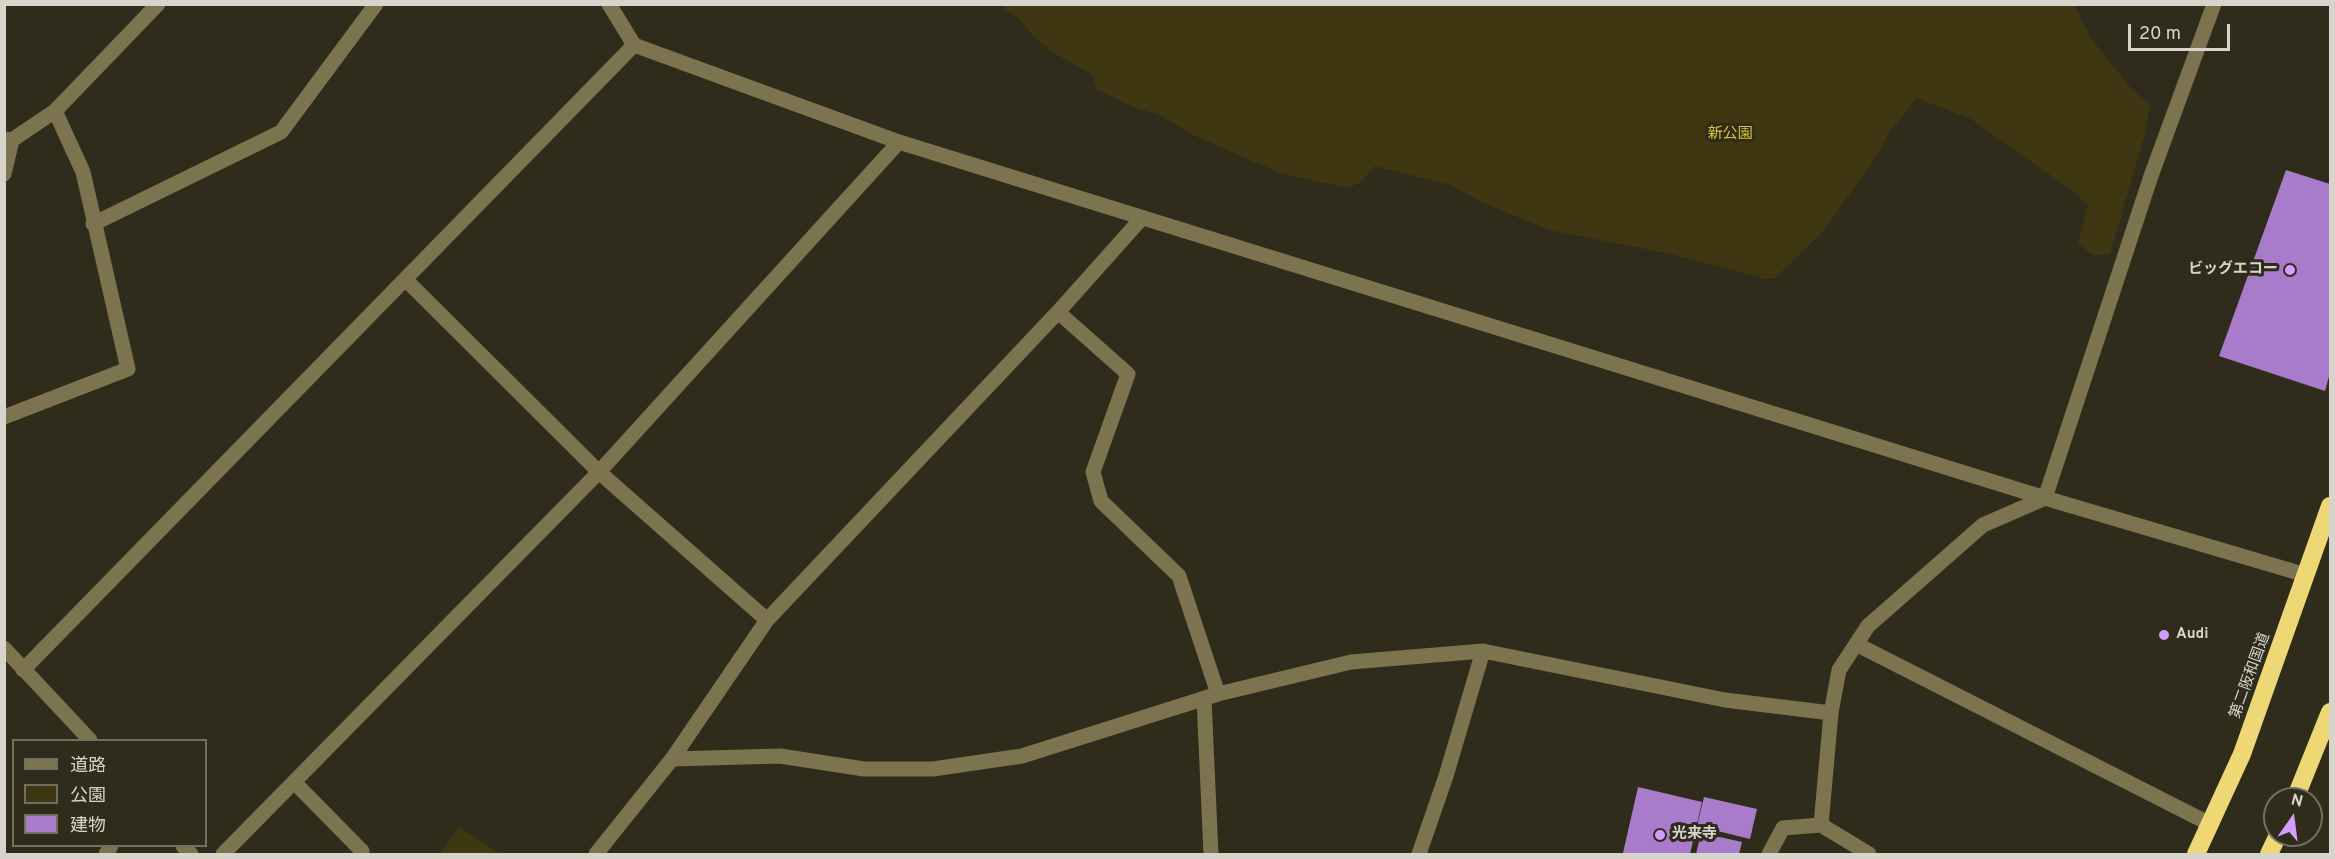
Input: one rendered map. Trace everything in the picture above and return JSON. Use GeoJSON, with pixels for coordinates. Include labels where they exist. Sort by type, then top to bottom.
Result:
{"type":"FeatureCollection","features":[{"type":"Feature","properties":{"kind":"highway","name":"第二阪和国道"},"geometry":{"type":"LineString","coordinates":[[2196,855],[2242,754],[2331,506]]}},
{"type":"Feature","properties":{"kind":"highway"},"geometry":{"type":"LineString","coordinates":[[2300,787],[2331,712]]}},
{"type":"Feature","properties":{"kind":"street"},"geometry":{"type":"LineString","coordinates":[[93,224],[281,132],[376,4]]}},
{"type":"Feature","properties":{"kind":"street"},"geometry":{"type":"LineString","coordinates":[[609,4],[634,45],[899,142],[2045,498],[2306,575]]}},
{"type":"Feature","properties":{"kind":"street"},"geometry":{"type":"LineString","coordinates":[[1821,825],[1831,713],[1839,670],[1868,626],[1983,525],[2045,498],[2151,176],[2214,4]]}},
{"type":"Feature","properties":{"kind":"street"},"geometry":{"type":"LineString","coordinates":[[4,174],[8,139],[55,111],[156,5]]}},
{"type":"Feature","properties":{"kind":"street"},"geometry":{"type":"LineString","coordinates":[[23,670],[634,45]]}},
{"type":"Feature","properties":{"kind":"street"},"geometry":{"type":"LineString","coordinates":[[4,417],[128,369],[93,224],[83,172],[55,111]]}},
{"type":"Feature","properties":{"kind":"street"},"geometry":{"type":"LineString","coordinates":[[223,855],[599,472],[899,142]]}},
{"type":"Feature","properties":{"kind":"street"},"geometry":{"type":"LineString","coordinates":[[596,855],[672,759],[767,620],[1058,312],[1142,218]]}},
{"type":"Feature","properties":{"kind":"street"},"geometry":{"type":"LineString","coordinates":[[405,280],[599,472],[767,620]]}},
{"type":"Feature","properties":{"kind":"street"},"geometry":{"type":"LineString","coordinates":[[1058,312],[1128,374],[1093,472],[1101,501],[1179,576],[1211,697],[1211,855]]}},
{"type":"Feature","properties":{"kind":"street"},"geometry":{"type":"LineString","coordinates":[[1856,644],[2210,825]]}},
{"type":"Feature","properties":{"kind":"street"},"geometry":{"type":"LineString","coordinates":[[4,648],[88,739]]}},
{"type":"Feature","properties":{"kind":"street"},"geometry":{"type":"LineString","coordinates":[[672,759],[780,756],[864,769],[933,769],[1022,756],[1211,697],[1351,662],[1483,651],[1725,700],[1831,713]]}},
{"type":"Feature","properties":{"kind":"street"},"geometry":{"type":"LineString","coordinates":[[1419,855],[1446,776],[1483,651]]}},
{"type":"Feature","properties":{"kind":"street"},"geometry":{"type":"LineString","coordinates":[[294,782],[362,851]]}},
{"type":"Feature","properties":{"kind":"street"},"geometry":{"type":"LineString","coordinates":[[1769,855],[1783,828],[1821,825],[1869,855]]}},
{"type":"Feature","properties":{"kind":"green space","name":"新公園"},"geometry":{"type":"Polygon","coordinates":[[[999,5],[2074,5],[2090,37],[2129,86],[2150,106],[2144,137],[2110,254],[2093,255],[2078,243],[2088,205],[2071,190],[1971,119],[1917,98],[1889,133],[1873,161],[1821,234],[1775,278],[1766,279],[1671,254],[1549,230],[1479,201],[1451,185],[1375,166],[1361,182],[1348,188],[1280,173],[1193,135],[1160,115],[1133,107],[1096,89],[1092,74],[1054,53],[1033,36],[1019,18],[999,5]]]}},
{"type":"Feature","properties":{"kind":"green space"},"geometry":{"type":"Polygon","coordinates":[[[459,827],[501,854],[440,854],[459,827]]]}},
{"type":"Feature","properties":{"kind":"building","name":"ビッグエコー"},"geometry":{"type":"Polygon","coordinates":[[[2286,170],[2330,184],[2330,373],[2325,391],[2219,356],[2286,170]]]}},
{"type":"Feature","properties":{"kind":"building"},"geometry":{"type":"Polygon","coordinates":[[[1638,787],[1702,802],[1690,854],[1623,853],[1638,787]]]}},
{"type":"Feature","properties":{"kind":"building"},"geometry":{"type":"Polygon","coordinates":[[[1704,797],[1757,809],[1750,839],[1697,826],[1704,797]]]}},
{"type":"Feature","properties":{"kind":"building"},"geometry":{"type":"Polygon","coordinates":[[[1701,833],[1742,842],[1739,854],[1696,854],[1701,833]]]}},
{"type":"Feature","properties":{"kind":"place","name":"ビッグエコー"},"geometry":{"type":"Point","coordinates":[2290,270]}},
{"type":"Feature","properties":{"kind":"place","name":"Audi"},"geometry":{"type":"Point","coordinates":[2164,635]}},
{"type":"Feature","properties":{"kind":"place","name":"光来寺"},"geometry":{"type":"Point","coordinates":[1660,835]}}]}
